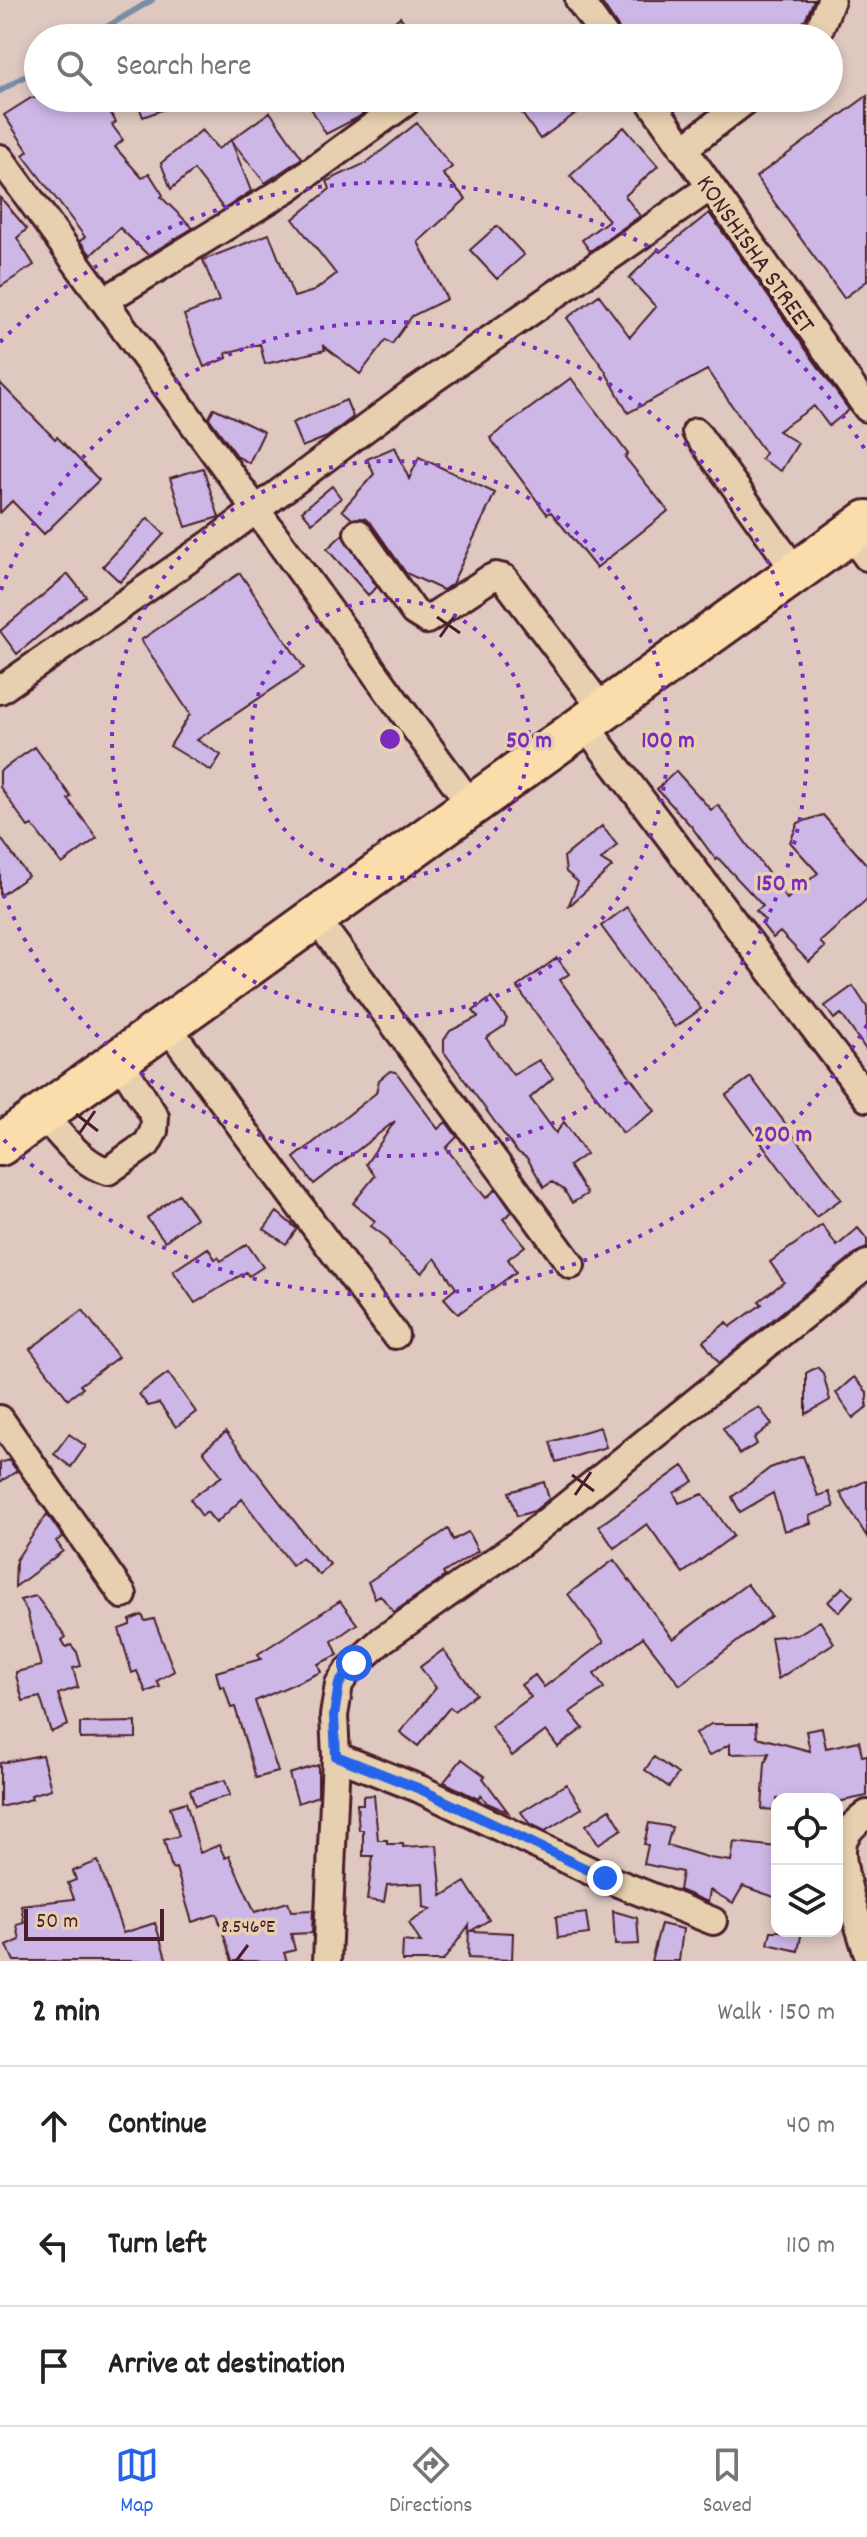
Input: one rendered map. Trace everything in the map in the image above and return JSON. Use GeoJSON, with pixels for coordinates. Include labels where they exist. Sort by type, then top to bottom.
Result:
{"type":"FeatureCollection","features":[{"type":"Feature","properties":{"kind":"highway"},"geometry":{"type":"LineString","coordinates":[[0,1145],[796,572],[861,537]]}},
{"type":"Feature","properties":{"kind":"street"},"geometry":{"type":"LineString","coordinates":[[579,0],[596,24]]}},
{"type":"Feature","properties":{"kind":"street"},"geometry":{"type":"LineString","coordinates":[[822,24],[831,0]]}},
{"type":"Feature","properties":{"kind":"street"},"geometry":{"type":"LineString","coordinates":[[104,301],[288,188],[392,112]]}},
{"type":"Feature","properties":{"kind":"street","name":"KONSHISHA STREET"},"geometry":{"type":"LineString","coordinates":[[658,112],[867,408]]}},
{"type":"Feature","properties":{"kind":"street"},"geometry":{"type":"LineString","coordinates":[[683,149],[731,112]]}},
{"type":"Feature","properties":{"kind":"street"},"geometry":{"type":"LineString","coordinates":[[0,158],[471,805]]}},
{"type":"Feature","properties":{"kind":"street"},"geometry":{"type":"LineString","coordinates":[[0,690],[255,510],[413,393],[709,188]]}},
{"type":"Feature","properties":{"kind":"street"},"geometry":{"type":"LineString","coordinates":[[696,432],[796,572]]}},
{"type":"Feature","properties":{"kind":"street"},"geometry":{"type":"LineString","coordinates":[[358,533],[414,612],[427,620],[489,579],[496,576],[504,578],[593,717],[867,1098]]}},
{"type":"Feature","properties":{"kind":"street"},"geometry":{"type":"LineString","coordinates":[[315,917],[571,1265]]}},
{"type":"Feature","properties":{"kind":"street"},"geometry":{"type":"LineString","coordinates":[[167,1026],[395,1335]]}},
{"type":"Feature","properties":{"kind":"street"},"geometry":{"type":"LineString","coordinates":[[42,1115],[88,1162],[108,1171],[147,1144],[154,1131],[155,1117],[119,1060]]}},
{"type":"Feature","properties":{"kind":"street"},"geometry":{"type":"LineString","coordinates":[[327,1961],[336,1756],[334,1716],[339,1684],[354,1663],[520,1543],[867,1264]]}},
{"type":"Feature","properties":{"kind":"street"},"geometry":{"type":"LineString","coordinates":[[0,1419],[123,1595]]}},
{"type":"Feature","properties":{"kind":"street"},"geometry":{"type":"LineString","coordinates":[[336,1756],[420,1789],[605,1878],[713,1921]]}},
{"type":"Feature","properties":{"kind":"street"},"geometry":{"type":"LineString","coordinates":[[867,1814],[846,1834],[842,1845],[842,1863],[867,1952]]}},
{"type":"Feature","properties":{"kind":"building"},"geometry":{"type":"Polygon","coordinates":[[[600,0],[814,0],[802,24],[616,24],[600,0]]]}},
{"type":"Feature","properties":{"kind":"building"},"geometry":{"type":"Polygon","coordinates":[[[400,17],[406,24],[391,24],[400,17]]]}},
{"type":"Feature","properties":{"kind":"building"},"geometry":{"type":"Polygon","coordinates":[[[867,96],[867,281],[844,298],[756,177],[867,96]]]}},
{"type":"Feature","properties":{"kind":"building"},"geometry":{"type":"Polygon","coordinates":[[[24,102],[24,112],[110,112],[116,122],[112,125],[123,140],[115,147],[142,178],[149,173],[163,195],[161,197],[193,228],[148,255],[120,228],[91,255],[80,241],[85,237],[23,155],[28,151],[4,115],[24,102]]]}},
{"type":"Feature","properties":{"kind":"building"},"geometry":{"type":"Polygon","coordinates":[[[270,112],[302,158],[265,183],[231,140],[270,112]]]}},
{"type":"Feature","properties":{"kind":"building"},"geometry":{"type":"Polygon","coordinates":[[[313,112],[365,112],[357,118],[326,134],[313,112]]]}},
{"type":"Feature","properties":{"kind":"building"},"geometry":{"type":"Polygon","coordinates":[[[521,112],[578,112],[540,139],[521,112]]]}},
{"type":"Feature","properties":{"kind":"building"},"geometry":{"type":"Polygon","coordinates":[[[417,123],[452,167],[443,174],[466,199],[418,242],[447,299],[412,316],[392,344],[386,340],[360,374],[324,346],[325,350],[265,364],[260,344],[226,353],[227,358],[204,367],[184,315],[219,301],[203,260],[269,234],[294,297],[314,291],[336,274],[293,219],[330,189],[327,181],[366,163],[417,123]]]}},
{"type":"Feature","properties":{"kind":"building"},"geometry":{"type":"Polygon","coordinates":[[[624,127],[658,166],[625,196],[640,216],[590,251],[582,240],[609,220],[570,176],[624,127]]]}},
{"type":"Feature","properties":{"kind":"building"},"geometry":{"type":"Polygon","coordinates":[[[202,130],[218,149],[231,140],[251,191],[224,209],[194,170],[171,189],[161,163],[202,130]]]}},
{"type":"Feature","properties":{"kind":"building"},"geometry":{"type":"Polygon","coordinates":[[[0,197],[27,229],[17,238],[34,265],[0,287],[0,197]]]}},
{"type":"Feature","properties":{"kind":"building"},"geometry":{"type":"Polygon","coordinates":[[[709,213],[849,410],[829,426],[814,406],[778,431],[798,443],[781,471],[761,459],[765,453],[707,370],[628,413],[604,369],[567,318],[599,295],[630,337],[656,307],[629,278],[658,250],[660,252],[709,213]]]}},
{"type":"Feature","properties":{"kind":"building"},"geometry":{"type":"Polygon","coordinates":[[[497,226],[524,255],[497,279],[470,250],[497,226]]]}},
{"type":"Feature","properties":{"kind":"building"},"geometry":{"type":"Polygon","coordinates":[[[571,378],[628,454],[625,457],[668,511],[596,568],[551,512],[547,514],[490,438],[571,378]]]}},
{"type":"Feature","properties":{"kind":"building"},"geometry":{"type":"Polygon","coordinates":[[[0,383],[99,480],[44,534],[12,501],[0,513],[0,383]]]}},
{"type":"Feature","properties":{"kind":"building"},"geometry":{"type":"Polygon","coordinates":[[[346,400],[353,417],[327,437],[302,447],[292,423],[346,400]]]}},
{"type":"Feature","properties":{"kind":"building"},"geometry":{"type":"Polygon","coordinates":[[[214,408],[264,432],[249,463],[238,457],[209,418],[214,408]]]}},
{"type":"Feature","properties":{"kind":"building"},"geometry":{"type":"Polygon","coordinates":[[[395,447],[409,479],[419,457],[495,493],[452,584],[443,590],[406,573],[371,523],[364,518],[352,519],[342,510],[374,474],[367,459],[395,447]]]}},
{"type":"Feature","properties":{"kind":"building"},"geometry":{"type":"Polygon","coordinates":[[[203,468],[219,517],[186,527],[170,478],[203,468]]]}},
{"type":"Feature","properties":{"kind":"building"},"geometry":{"type":"Polygon","coordinates":[[[332,486],[341,498],[312,523],[302,511],[332,486]]]}},
{"type":"Feature","properties":{"kind":"building"},"geometry":{"type":"Polygon","coordinates":[[[148,518],[164,534],[120,582],[103,566],[148,518]]]}},
{"type":"Feature","properties":{"kind":"building"},"geometry":{"type":"Polygon","coordinates":[[[342,535],[377,587],[368,595],[327,549],[342,535]]]}},
{"type":"Feature","properties":{"kind":"building"},"geometry":{"type":"Polygon","coordinates":[[[240,573],[304,668],[197,740],[221,755],[211,771],[170,746],[190,714],[141,640],[240,573]]]}},
{"type":"Feature","properties":{"kind":"building"},"geometry":{"type":"Polygon","coordinates":[[[68,574],[86,596],[17,654],[0,631],[68,574]]]}},
{"type":"Feature","properties":{"kind":"building"},"geometry":{"type":"Polygon","coordinates":[[[35,747],[97,838],[62,864],[32,825],[28,827],[0,787],[0,771],[35,747]]]}},
{"type":"Feature","properties":{"kind":"building"},"geometry":{"type":"Polygon","coordinates":[[[676,771],[711,810],[718,805],[787,899],[818,873],[790,842],[798,823],[823,815],[867,865],[867,900],[820,942],[825,947],[809,962],[780,932],[773,938],[756,911],[763,906],[718,858],[716,860],[691,826],[657,789],[676,771]]]}},
{"type":"Feature","properties":{"kind":"building"},"geometry":{"type":"Polygon","coordinates":[[[602,826],[617,845],[601,860],[612,867],[568,907],[578,882],[566,872],[564,857],[602,826]]]}},
{"type":"Feature","properties":{"kind":"building"},"geometry":{"type":"Polygon","coordinates":[[[0,837],[28,876],[0,896],[0,837]]]}},
{"type":"Feature","properties":{"kind":"building"},"geometry":{"type":"Polygon","coordinates":[[[627,907],[701,1009],[675,1027],[601,926],[627,907]]]}},
{"type":"Feature","properties":{"kind":"building"},"geometry":{"type":"Polygon","coordinates":[[[557,958],[569,974],[560,980],[655,1111],[623,1133],[517,987],[557,958]]]}},
{"type":"Feature","properties":{"kind":"building"},"geometry":{"type":"Polygon","coordinates":[[[853,986],[867,1007],[867,1051],[841,1014],[834,1019],[825,1006],[853,986]]]}},
{"type":"Feature","properties":{"kind":"building"},"geometry":{"type":"Polygon","coordinates":[[[491,998],[507,1019],[504,1026],[486,1038],[513,1075],[539,1060],[553,1078],[530,1098],[556,1133],[564,1122],[586,1154],[569,1166],[587,1194],[572,1203],[564,1190],[552,1182],[544,1187],[527,1158],[516,1151],[444,1052],[444,1040],[450,1031],[478,1017],[473,1011],[491,998]]]}},
{"type":"Feature","properties":{"kind":"building"},"geometry":{"type":"Polygon","coordinates":[[[390,1071],[396,1072],[438,1129],[446,1122],[457,1137],[446,1148],[486,1198],[496,1189],[512,1212],[503,1219],[525,1246],[508,1259],[516,1272],[458,1314],[444,1298],[456,1288],[435,1258],[422,1273],[371,1226],[375,1221],[353,1203],[375,1176],[366,1164],[395,1121],[314,1184],[294,1158],[376,1093],[379,1080],[390,1071]]]}},
{"type":"Feature","properties":{"kind":"building"},"geometry":{"type":"Polygon","coordinates":[[[751,1077],[841,1199],[816,1217],[726,1095],[751,1077]]]}},
{"type":"Feature","properties":{"kind":"building"},"geometry":{"type":"Polygon","coordinates":[[[179,1194],[196,1218],[165,1241],[147,1218],[179,1194]]]}},
{"type":"Feature","properties":{"kind":"building"},"geometry":{"type":"Polygon","coordinates":[[[277,1212],[297,1229],[286,1244],[264,1229],[277,1212]]]}},
{"type":"Feature","properties":{"kind":"building"},"geometry":{"type":"Polygon","coordinates":[[[822,1225],[837,1246],[858,1228],[867,1239],[867,1248],[857,1252],[719,1363],[703,1341],[727,1322],[730,1327],[762,1304],[759,1301],[784,1282],[770,1262],[822,1225]]]}},
{"type":"Feature","properties":{"kind":"building"},"geometry":{"type":"Polygon","coordinates":[[[247,1244],[263,1267],[249,1276],[246,1272],[195,1303],[173,1271],[208,1248],[215,1259],[218,1257],[221,1261],[247,1244]]]}},
{"type":"Feature","properties":{"kind":"building"},"geometry":{"type":"Polygon","coordinates":[[[83,1310],[118,1357],[80,1385],[83,1388],[68,1399],[30,1349],[83,1310]]]}},
{"type":"Feature","properties":{"kind":"building"},"geometry":{"type":"Polygon","coordinates":[[[817,1367],[823,1373],[830,1400],[806,1414],[806,1373],[817,1367]]]}},
{"type":"Feature","properties":{"kind":"building"},"geometry":{"type":"Polygon","coordinates":[[[168,1373],[196,1412],[176,1427],[159,1403],[148,1406],[139,1394],[168,1373]]]}},
{"type":"Feature","properties":{"kind":"building"},"geometry":{"type":"Polygon","coordinates":[[[854,1377],[867,1392],[867,1407],[853,1418],[836,1393],[854,1377]]]}},
{"type":"Feature","properties":{"kind":"building"},"geometry":{"type":"Polygon","coordinates":[[[759,1407],[772,1424],[754,1438],[757,1444],[739,1454],[723,1428],[759,1407]]]}},
{"type":"Feature","properties":{"kind":"building"},"geometry":{"type":"Polygon","coordinates":[[[600,1427],[606,1447],[556,1462],[550,1442],[600,1427]]]}},
{"type":"Feature","properties":{"kind":"building"},"geometry":{"type":"Polygon","coordinates":[[[226,1432],[330,1564],[320,1575],[302,1558],[292,1565],[242,1499],[216,1523],[207,1512],[202,1516],[190,1499],[222,1476],[203,1451],[226,1432]]]}},
{"type":"Feature","properties":{"kind":"building"},"geometry":{"type":"Polygon","coordinates":[[[69,1434],[86,1446],[71,1467],[54,1454],[69,1434]]]}},
{"type":"Feature","properties":{"kind":"building"},"geometry":{"type":"Polygon","coordinates":[[[803,1456],[818,1496],[829,1492],[834,1507],[809,1516],[811,1523],[784,1531],[773,1493],[740,1512],[732,1497],[770,1468],[803,1456]]]}},
{"type":"Feature","properties":{"kind":"building"},"geometry":{"type":"Polygon","coordinates":[[[9,1460],[17,1471],[0,1482],[0,1463],[9,1460]]]}},
{"type":"Feature","properties":{"kind":"building"},"geometry":{"type":"Polygon","coordinates":[[[683,1466],[694,1481],[674,1493],[679,1503],[703,1494],[733,1536],[683,1573],[647,1524],[614,1548],[599,1526],[683,1466]]]}},
{"type":"Feature","properties":{"kind":"building"},"geometry":{"type":"Polygon","coordinates":[[[867,1480],[867,1537],[840,1493],[867,1480]]]}},
{"type":"Feature","properties":{"kind":"building"},"geometry":{"type":"Polygon","coordinates":[[[544,1482],[549,1499],[534,1511],[517,1516],[509,1492],[544,1482]]]}},
{"type":"Feature","properties":{"kind":"building"},"geometry":{"type":"Polygon","coordinates":[[[47,1514],[63,1537],[56,1541],[63,1551],[15,1587],[16,1560],[47,1514]]]}},
{"type":"Feature","properties":{"kind":"building"},"geometry":{"type":"Polygon","coordinates":[[[448,1529],[453,1540],[468,1532],[478,1551],[443,1573],[445,1576],[394,1612],[380,1595],[375,1598],[368,1582],[448,1529]]]}},
{"type":"Feature","properties":{"kind":"building"},"geometry":{"type":"Polygon","coordinates":[[[614,1560],[673,1639],[747,1584],[771,1616],[680,1685],[643,1637],[594,1674],[604,1688],[570,1712],[583,1728],[558,1747],[546,1731],[512,1756],[491,1726],[531,1697],[521,1685],[535,1675],[544,1687],[604,1642],[568,1594],[614,1560]]]}},
{"type":"Feature","properties":{"kind":"building"},"geometry":{"type":"Polygon","coordinates":[[[843,1587],[853,1596],[839,1612],[828,1602],[843,1587]]]}},
{"type":"Feature","properties":{"kind":"building"},"geometry":{"type":"Polygon","coordinates":[[[36,1596],[66,1637],[62,1640],[66,1647],[71,1645],[77,1652],[81,1666],[73,1668],[78,1687],[58,1694],[68,1725],[51,1732],[40,1697],[23,1701],[16,1675],[16,1672],[41,1666],[27,1611],[20,1600],[36,1596]]]}},
{"type":"Feature","properties":{"kind":"building"},"geometry":{"type":"Polygon","coordinates":[[[340,1601],[357,1624],[332,1641],[338,1655],[318,1664],[321,1672],[255,1701],[278,1772],[256,1778],[235,1707],[231,1708],[216,1672],[261,1659],[258,1654],[340,1601]]]}},
{"type":"Feature","properties":{"kind":"building"},"geometry":{"type":"Polygon","coordinates":[[[142,1615],[145,1621],[154,1619],[174,1671],[157,1681],[160,1687],[146,1692],[137,1671],[132,1673],[119,1629],[142,1615]]]}},
{"type":"Feature","properties":{"kind":"building"},"geometry":{"type":"Polygon","coordinates":[[[820,1621],[834,1643],[778,1679],[771,1637],[797,1635],[820,1621]]]}},
{"type":"Feature","properties":{"kind":"building"},"geometry":{"type":"Polygon","coordinates":[[[443,1650],[476,1694],[454,1711],[450,1707],[418,1746],[400,1732],[436,1688],[420,1667],[443,1650]]]}},
{"type":"Feature","properties":{"kind":"building"},"geometry":{"type":"Polygon","coordinates":[[[136,1722],[136,1738],[80,1739],[80,1723],[136,1722]]]}},
{"type":"Feature","properties":{"kind":"building"},"geometry":{"type":"Polygon","coordinates":[[[711,1724],[756,1724],[757,1737],[810,1751],[806,1731],[822,1728],[826,1748],[859,1741],[862,1756],[867,1755],[867,1796],[843,1801],[843,1793],[771,1793],[771,1810],[762,1809],[765,1763],[769,1753],[730,1754],[730,1744],[709,1756],[695,1734],[711,1724]]]}},
{"type":"Feature","properties":{"kind":"building"},"geometry":{"type":"Polygon","coordinates":[[[42,1755],[51,1789],[31,1795],[32,1799],[0,1807],[0,1763],[42,1755]]]}},
{"type":"Feature","properties":{"kind":"building"},"geometry":{"type":"Polygon","coordinates":[[[654,1757],[678,1774],[669,1787],[645,1770],[654,1757]]]}},
{"type":"Feature","properties":{"kind":"building"},"geometry":{"type":"Polygon","coordinates":[[[462,1759],[485,1776],[483,1778],[508,1812],[487,1803],[481,1795],[478,1799],[444,1782],[462,1759]]]}},
{"type":"Feature","properties":{"kind":"building"},"geometry":{"type":"Polygon","coordinates":[[[318,1765],[318,1796],[298,1803],[289,1774],[318,1765]]]}},
{"type":"Feature","properties":{"kind":"building"},"geometry":{"type":"Polygon","coordinates":[[[225,1780],[230,1795],[195,1806],[190,1790],[225,1780]]]}},
{"type":"Feature","properties":{"kind":"building"},"geometry":{"type":"Polygon","coordinates":[[[566,1784],[582,1808],[545,1831],[529,1823],[521,1812],[566,1784]]]}},
{"type":"Feature","properties":{"kind":"building"},"geometry":{"type":"Polygon","coordinates":[[[374,1795],[378,1840],[387,1840],[387,1844],[403,1844],[403,1847],[437,1845],[442,1896],[465,1882],[489,1920],[471,1931],[513,1933],[512,1960],[468,1958],[469,1925],[443,1961],[402,1961],[403,1941],[421,1943],[409,1923],[431,1909],[423,1907],[423,1883],[387,1885],[384,1902],[367,1900],[373,1856],[363,1856],[363,1830],[359,1830],[357,1804],[363,1804],[363,1796],[374,1795]]]}},
{"type":"Feature","properties":{"kind":"building"},"geometry":{"type":"Polygon","coordinates":[[[186,1802],[200,1853],[219,1845],[225,1858],[229,1856],[255,1912],[288,1902],[291,1911],[313,1910],[312,1933],[291,1934],[295,1950],[284,1953],[287,1961],[232,1961],[217,1914],[192,1922],[164,1840],[179,1836],[170,1807],[186,1802]]]}},
{"type":"Feature","properties":{"kind":"building"},"geometry":{"type":"Polygon","coordinates":[[[610,1809],[622,1829],[598,1844],[586,1825],[610,1809]]]}},
{"type":"Feature","properties":{"kind":"building"},"geometry":{"type":"Polygon","coordinates":[[[649,1823],[672,1827],[667,1845],[710,1858],[731,1861],[734,1842],[771,1846],[771,1896],[743,1886],[733,1903],[710,1890],[708,1902],[679,1890],[682,1872],[644,1864],[648,1845],[644,1844],[649,1823]]]}},
{"type":"Feature","properties":{"kind":"building"},"geometry":{"type":"Polygon","coordinates":[[[98,1861],[123,1933],[155,1923],[167,1961],[14,1961],[7,1946],[20,1940],[17,1925],[24,1923],[21,1905],[74,1899],[68,1883],[76,1880],[73,1871],[98,1861]]]}},
{"type":"Feature","properties":{"kind":"building"},"geometry":{"type":"Polygon","coordinates":[[[613,1911],[637,1918],[639,1944],[615,1945],[613,1911]]]}},
{"type":"Feature","properties":{"kind":"building"},"geometry":{"type":"Polygon","coordinates":[[[586,1913],[589,1934],[558,1938],[556,1917],[586,1913]]]}},
{"type":"Feature","properties":{"kind":"building"},"geometry":{"type":"Polygon","coordinates":[[[661,1924],[683,1929],[679,1961],[651,1961],[661,1924]]]}},
{"type":"Feature","properties":{"kind":"building"},"geometry":{"type":"Polygon","coordinates":[[[771,1931],[771,1937],[801,1937],[798,1951],[768,1944],[771,1931]]]}},
{"type":"Feature","properties":{"kind":"waterway"},"geometry":{"type":"LineString","coordinates":[[112,24],[152,0]]}},
{"type":"Feature","properties":{"kind":"waterway"},"geometry":{"type":"LineString","coordinates":[[0,91],[24,76]]}},
{"type":"Feature","properties":{"kind":"route"},"geometry":{"type":"LineString","coordinates":[[354,1663],[339,1684],[334,1716],[336,1756],[420,1789],[605,1878]]}}]}
